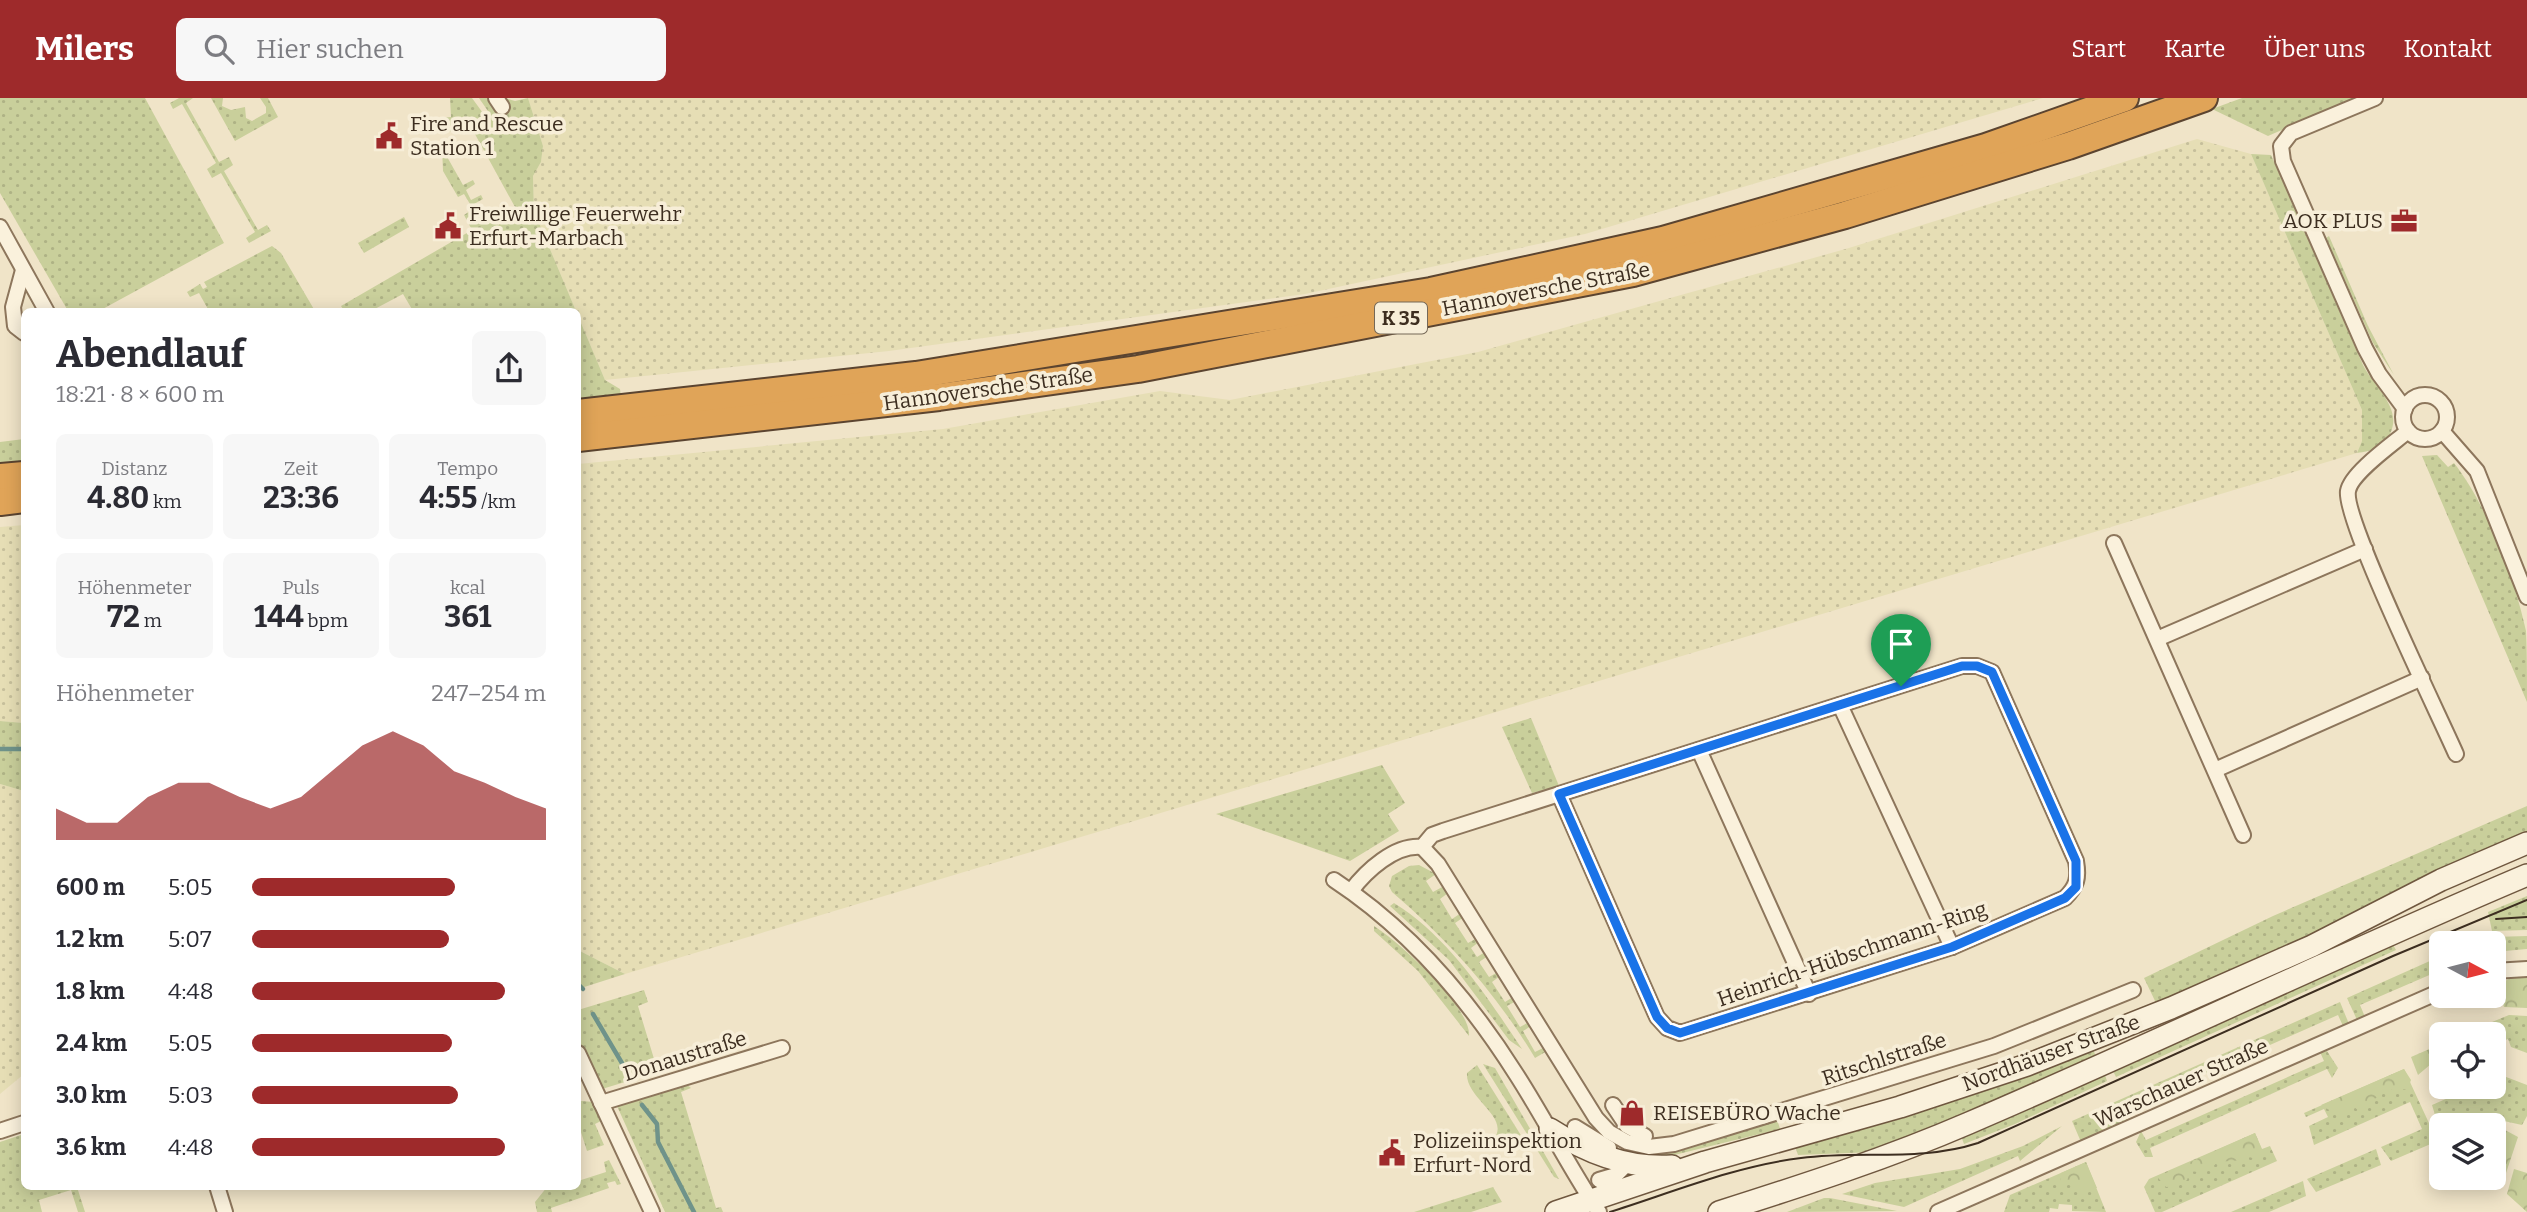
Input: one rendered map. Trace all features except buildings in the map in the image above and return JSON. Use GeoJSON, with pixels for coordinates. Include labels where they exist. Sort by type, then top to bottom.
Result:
{"type":"FeatureCollection","features":[{"type":"Feature","properties":{"kind":"highway","name":"Hannoversche Straße"},"geometry":{"type":"LineString","coordinates":[[581,414],[916,375],[1431,291],[1662,240],[1986,147],[2125,98]]}},
{"type":"Feature","properties":{"kind":"highway","name":"Hannoversche Straße"},"geometry":{"type":"LineString","coordinates":[[581,438],[939,397],[1138,369],[1633,273],[1885,203],[2068,146],[2204,98]]}},
{"type":"Feature","properties":{"kind":"highway"},"geometry":{"type":"LineString","coordinates":[[0,478],[21,475]]}},
{"type":"Feature","properties":{"kind":"highway"},"geometry":{"type":"LineString","coordinates":[[0,502],[21,499]]}},
{"type":"Feature","properties":{"kind":"main road","name":"Nordhäuser Straße"},"geometry":{"type":"LineString","coordinates":[[1556,1212],[1595,1206],[1705,1162],[1900,1107],[2095,1039],[2312,946],[2441,880],[2527,843]]}},
{"type":"Feature","properties":{"kind":"main road","name":"Nordhäuser Straße"},"geometry":{"type":"LineString","coordinates":[[1719,1212],[1868,1163],[1968,1124],[2396,930],[2527,875]]}},
{"type":"Feature","properties":{"kind":"main road"},"geometry":{"type":"LineString","coordinates":[[1549,1129],[1591,1152],[1628,1163],[1666,1166],[1705,1162]]}},
{"type":"Feature","properties":{"kind":"street"},"geometry":{"type":"LineString","coordinates":[[2375,98],[2291,133],[2281,146],[2283,161],[2365,348],[2379,374],[2405,409]]}},
{"type":"Feature","properties":{"kind":"street"},"geometry":{"type":"LineString","coordinates":[[0,227],[45,308]]}},
{"type":"Feature","properties":{"kind":"street"},"geometry":{"type":"LineString","coordinates":[[21,331],[15,326],[12,315],[23,270]]}},
{"type":"Feature","properties":{"kind":"street"},"geometry":{"type":"LineString","coordinates":[[2434,397],[2446,413],[2442,431],[2425,439],[2408,431],[2403,421],[2405,409],[2414,398],[2434,397]]}},
{"type":"Feature","properties":{"kind":"street"},"geometry":{"type":"LineString","coordinates":[[2408,431],[2370,464],[2348,489],[2351,513],[2456,754]]}},
{"type":"Feature","properties":{"kind":"street"},"geometry":{"type":"LineString","coordinates":[[2442,431],[2477,471],[2527,597]]}},
{"type":"Feature","properties":{"kind":"street"},"geometry":{"type":"LineString","coordinates":[[2114,543],[2244,835]]}},
{"type":"Feature","properties":{"kind":"street"},"geometry":{"type":"LineString","coordinates":[[2157,639],[2365,549]]}},
{"type":"Feature","properties":{"kind":"street","name":"Heinrich-Hübschmann-Ring"},"geometry":{"type":"LineString","coordinates":[[1351,891],[1369,871],[1392,855],[1409,847],[1422,847],[1432,835],[1559,794],[1962,666],[1977,666],[1992,672],[2076,861],[2076,887],[2065,898],[1952,947],[1680,1033],[1667,1028],[1657,1017],[1559,794]]}},
{"type":"Feature","properties":{"kind":"street"},"geometry":{"type":"LineString","coordinates":[[2215,770],[2422,678]]}},
{"type":"Feature","properties":{"kind":"street"},"geometry":{"type":"LineString","coordinates":[[1840,705],[1952,947]]}},
{"type":"Feature","properties":{"kind":"street"},"geometry":{"type":"LineString","coordinates":[[1699,750],[1810,994]]}},
{"type":"Feature","properties":{"kind":"street","name":"Ritschlstraße"},"geometry":{"type":"LineString","coordinates":[[1422,847],[1438,864],[1595,1118],[1618,1138],[1639,1146],[1674,1144],[1820,1101],[1994,1046],[2133,990]]}},
{"type":"Feature","properties":{"kind":"street"},"geometry":{"type":"LineString","coordinates":[[1334,880],[1408,937],[1448,981],[1494,1041],[1595,1206]]}},
{"type":"Feature","properties":{"kind":"street"},"geometry":{"type":"LineString","coordinates":[[2506,970],[2527,969]]}},
{"type":"Feature","properties":{"kind":"street","name":"Warschauer Straße"},"geometry":{"type":"LineString","coordinates":[[1938,1212],[2429,996]]}},
{"type":"Feature","properties":{"kind":"street","name":"Donaustraße"},"geometry":{"type":"LineString","coordinates":[[601,1103],[782,1048]]}},
{"type":"Feature","properties":{"kind":"street","name":"Donaustraße"},"geometry":{"type":"LineString","coordinates":[[581,1060],[652,1212]]}},
{"type":"Feature","properties":{"kind":"street"},"geometry":{"type":"LineString","coordinates":[[1613,1105],[1627,1126],[1634,1156]]}},
{"type":"Feature","properties":{"kind":"street"},"geometry":{"type":"LineString","coordinates":[[0,1131],[21,1125]]}},
{"type":"Feature","properties":{"kind":"street"},"geometry":{"type":"LineString","coordinates":[[1575,1127],[1596,1142],[1634,1156]]}},
{"type":"Feature","properties":{"kind":"street"},"geometry":{"type":"LineString","coordinates":[[1600,1180],[1634,1156]]}},
{"type":"Feature","properties":{"kind":"street"},"geometry":{"type":"LineString","coordinates":[[218,1190],[225,1212]]}},
{"type":"Feature","properties":{"kind":"shaded area"},"geometry":{"type":"Polygon","coordinates":[[[528,98],[2043,98],[1585,234],[1305,294],[889,351],[605,380],[581,323],[581,308],[575,308],[534,211],[533,176],[541,162],[543,146],[528,98]]]}},
{"type":"Feature","properties":{"kind":"shaded area"},"geometry":{"type":"Polygon","coordinates":[[[2197,139],[2251,154],[2362,410],[2362,441],[2357,453],[625,974],[581,952],[581,464],[943,429],[1160,391],[1230,400],[1478,352],[1849,248],[2197,139]]]}},
{"type":"Feature","properties":{"kind":"shaded area"},"geometry":{"type":"Polygon","coordinates":[[[21,525],[21,723],[0,721],[0,527],[21,525]]]}},
{"type":"Feature","properties":{"kind":"shaded area"},"geometry":{"type":"Polygon","coordinates":[[[0,784],[21,790],[21,1076],[0,1094],[0,784]]]}},
{"type":"Feature","properties":{"kind":"green space"},"geometry":{"type":"Polygon","coordinates":[[[0,98],[145,98],[224,243],[105,308],[66,308],[0,193],[0,98]]]}},
{"type":"Feature","properties":{"kind":"green space"},"geometry":{"type":"Polygon","coordinates":[[[179,98],[193,98],[186,103],[219,162],[229,157],[233,165],[224,171],[258,230],[267,225],[271,231],[249,243],[246,238],[255,232],[221,173],[212,178],[207,169],[216,163],[182,104],[173,109],[170,103],[179,98]]]}},
{"type":"Feature","properties":{"kind":"green space"},"geometry":{"type":"Polygon","coordinates":[[[211,98],[223,98],[222,106],[231,110],[245,107],[246,118],[252,121],[266,113],[266,107],[260,98],[268,98],[278,117],[235,141],[211,98]]]}},
{"type":"Feature","properties":{"kind":"green space"},"geometry":{"type":"Polygon","coordinates":[[[450,98],[472,98],[488,120],[492,117],[479,98],[487,98],[498,113],[510,105],[505,98],[515,101],[528,98],[543,146],[541,162],[533,176],[534,211],[574,308],[411,308],[403,294],[377,308],[342,308],[341,306],[472,230],[464,215],[473,209],[464,194],[458,197],[443,171],[442,147],[453,147],[455,150],[446,155],[463,185],[473,180],[475,184],[466,190],[471,200],[481,195],[483,199],[474,204],[484,222],[493,217],[498,225],[509,219],[506,213],[515,207],[470,125],[457,131],[441,132],[439,118],[451,117],[450,98]]]}},
{"type":"Feature","properties":{"kind":"green space"},"geometry":{"type":"Polygon","coordinates":[[[2242,98],[2355,98],[2268,136],[2212,109],[2242,98]]]}},
{"type":"Feature","properties":{"kind":"green space"},"geometry":{"type":"Polygon","coordinates":[[[2251,154],[2271,155],[2363,365],[2390,407],[2393,424],[2390,434],[2384,443],[2376,448],[2357,453],[2362,441],[2362,410],[2251,154]]]}},
{"type":"Feature","properties":{"kind":"green space"},"geometry":{"type":"Polygon","coordinates":[[[404,217],[409,227],[364,253],[358,243],[404,217]]]}},
{"type":"Feature","properties":{"kind":"green space"},"geometry":{"type":"Polygon","coordinates":[[[2329,236],[2368,326],[2394,375],[2373,343],[2326,238],[2329,236]]]}},
{"type":"Feature","properties":{"kind":"green space"},"geometry":{"type":"Polygon","coordinates":[[[272,246],[281,253],[313,308],[207,308],[199,293],[190,297],[187,292],[200,284],[203,289],[207,287],[204,282],[272,246]]]}},
{"type":"Feature","properties":{"kind":"green space"},"geometry":{"type":"Polygon","coordinates":[[[581,323],[605,380],[620,389],[621,397],[581,402],[581,323]]]}},
{"type":"Feature","properties":{"kind":"green space"},"geometry":{"type":"Polygon","coordinates":[[[21,439],[21,465],[0,468],[0,442],[21,439]]]}},
{"type":"Feature","properties":{"kind":"green space"},"geometry":{"type":"Polygon","coordinates":[[[2437,455],[2448,467],[2454,463],[2466,480],[2478,500],[2507,566],[2526,631],[2527,702],[2422,456],[2437,455]]]}},
{"type":"Feature","properties":{"kind":"green space"},"geometry":{"type":"Polygon","coordinates":[[[1531,718],[1559,786],[1532,793],[1502,727],[1531,718]]]}},
{"type":"Feature","properties":{"kind":"green space"},"geometry":{"type":"Polygon","coordinates":[[[0,721],[21,723],[21,790],[0,784],[0,721]]]}},
{"type":"Feature","properties":{"kind":"green space"},"geometry":{"type":"Polygon","coordinates":[[[1382,765],[1405,803],[1388,814],[1399,831],[1350,861],[1216,814],[1382,765]]]}},
{"type":"Feature","properties":{"kind":"green space"},"geometry":{"type":"Polygon","coordinates":[[[2527,806],[2527,835],[2157,1005],[2144,978],[2273,916],[2527,806]]]}},
{"type":"Feature","properties":{"kind":"green space"},"geometry":{"type":"Polygon","coordinates":[[[1419,865],[1436,874],[1426,881],[1433,892],[1444,886],[1448,893],[1440,899],[1452,919],[1461,913],[1464,917],[1455,923],[1468,943],[1477,938],[1479,942],[1471,948],[1477,957],[1485,952],[1488,956],[1479,962],[1489,977],[1498,972],[1500,976],[1492,982],[1505,1002],[1513,997],[1516,1001],[1507,1006],[1520,1027],[1529,1022],[1531,1026],[1523,1031],[1535,1052],[1545,1047],[1547,1051],[1535,1058],[1488,990],[1470,969],[1433,929],[1392,892],[1389,886],[1392,876],[1409,866],[1419,865]]]}},
{"type":"Feature","properties":{"kind":"green space"},"geometry":{"type":"Polygon","coordinates":[[[2527,896],[2527,930],[2492,931],[2488,912],[2527,896]]]}},
{"type":"Feature","properties":{"kind":"green space"},"geometry":{"type":"Polygon","coordinates":[[[1394,903],[1432,933],[1466,969],[1522,1049],[1509,1040],[1449,960],[1390,906],[1394,903]]]}},
{"type":"Feature","properties":{"kind":"green space"},"geometry":{"type":"Polygon","coordinates":[[[1374,926],[1415,960],[1447,993],[1467,1024],[1469,1036],[1418,971],[1374,931],[1374,926]]]}},
{"type":"Feature","properties":{"kind":"green space"},"geometry":{"type":"Polygon","coordinates":[[[2527,936],[2527,949],[2506,951],[2506,937],[2527,936]]]}},
{"type":"Feature","properties":{"kind":"green space"},"geometry":{"type":"Polygon","coordinates":[[[2392,943],[2396,950],[2116,1077],[2112,1069],[2392,943]]]}},
{"type":"Feature","properties":{"kind":"green space"},"geometry":{"type":"Polygon","coordinates":[[[581,952],[625,974],[581,988],[581,952]]]}},
{"type":"Feature","properties":{"kind":"green space"},"geometry":{"type":"Polygon","coordinates":[[[2429,961],[2429,975],[2360,1005],[2365,1017],[2357,1020],[2347,998],[2429,961]]]}},
{"type":"Feature","properties":{"kind":"green space"},"geometry":{"type":"Polygon","coordinates":[[[2527,978],[2527,1008],[2506,1007],[2506,981],[2527,978]]]}},
{"type":"Feature","properties":{"kind":"green space"},"geometry":{"type":"Polygon","coordinates":[[[644,990],[648,1002],[638,1006],[658,1072],[602,1089],[581,1044],[581,1009],[644,990]]]}},
{"type":"Feature","properties":{"kind":"green space"},"geometry":{"type":"Polygon","coordinates":[[[2340,1002],[2349,1024],[2343,1026],[2338,1015],[2123,1110],[2128,1121],[2081,1142],[2072,1121],[2340,1002]]]}},
{"type":"Feature","properties":{"kind":"green space"},"geometry":{"type":"Polygon","coordinates":[[[2509,1015],[2527,1016],[2527,1053],[2511,1047],[2508,1039],[2506,1040],[2506,1022],[2492,1022],[2509,1015]]]}},
{"type":"Feature","properties":{"kind":"green space"},"geometry":{"type":"Polygon","coordinates":[[[2093,1049],[2096,1057],[1875,1152],[1798,1155],[1794,1143],[2093,1049]]]}},
{"type":"Feature","properties":{"kind":"green space"},"geometry":{"type":"Polygon","coordinates":[[[2429,1049],[2429,1066],[2418,1075],[2411,1057],[2429,1049]]]}},
{"type":"Feature","properties":{"kind":"green space"},"geometry":{"type":"Polygon","coordinates":[[[2327,1051],[2338,1068],[2332,1078],[2327,1069],[2150,1148],[2153,1157],[2145,1157],[2136,1142],[2141,1131],[2146,1140],[2324,1061],[2320,1052],[2327,1051]]]}},
{"type":"Feature","properties":{"kind":"green space"},"geometry":{"type":"Polygon","coordinates":[[[1483,1064],[1495,1068],[1559,1179],[1554,1177],[1483,1064]]]}},
{"type":"Feature","properties":{"kind":"green space"},"geometry":{"type":"Polygon","coordinates":[[[1477,1065],[1522,1137],[1480,1151],[1493,1141],[1498,1131],[1496,1121],[1469,1084],[1467,1073],[1477,1065]]]}},
{"type":"Feature","properties":{"kind":"green space"},"geometry":{"type":"Polygon","coordinates":[[[2404,1069],[2429,1123],[2429,1145],[2391,1161],[2381,1147],[2422,1129],[2410,1102],[2314,1145],[2309,1126],[2328,1117],[2324,1109],[2306,1117],[2304,1113],[2404,1069]]]}},
{"type":"Feature","properties":{"kind":"green space"},"geometry":{"type":"Polygon","coordinates":[[[2404,1069],[2411,1080],[2407,1090],[2388,1091],[2359,1111],[2353,1106],[2339,1116],[2321,1105],[2404,1069]]]}},
{"type":"Feature","properties":{"kind":"green space"},"geometry":{"type":"Polygon","coordinates":[[[2104,1072],[2107,1081],[2015,1124],[1964,1144],[1961,1136],[2104,1072]]]}},
{"type":"Feature","properties":{"kind":"green space"},"geometry":{"type":"Polygon","coordinates":[[[2506,1077],[2527,1085],[2527,1116],[2522,1125],[2506,1121],[2506,1113],[2434,1113],[2432,1105],[2446,1099],[2506,1099],[2506,1077]]]}},
{"type":"Feature","properties":{"kind":"green space"},"geometry":{"type":"Polygon","coordinates":[[[686,1084],[691,1088],[681,1092],[716,1208],[721,1207],[723,1212],[665,1212],[617,1106],[686,1084]]]}},
{"type":"Feature","properties":{"kind":"green space"},"geometry":{"type":"Polygon","coordinates":[[[581,1101],[593,1102],[601,1121],[595,1124],[604,1145],[587,1151],[581,1132],[581,1101]]]}},
{"type":"Feature","properties":{"kind":"green space"},"geometry":{"type":"Polygon","coordinates":[[[1777,1119],[1780,1129],[1662,1158],[1661,1154],[1777,1119]]]}},
{"type":"Feature","properties":{"kind":"green space"},"geometry":{"type":"Polygon","coordinates":[[[2062,1126],[2020,1161],[2018,1156],[1904,1207],[1842,1194],[1875,1183],[1960,1169],[2023,1146],[2062,1126]]]}},
{"type":"Feature","properties":{"kind":"green space"},"geometry":{"type":"Polygon","coordinates":[[[2506,1130],[2518,1137],[2506,1173],[2506,1130]]]}},
{"type":"Feature","properties":{"kind":"green space"},"geometry":{"type":"Polygon","coordinates":[[[2255,1133],[2262,1149],[2270,1146],[2277,1161],[2162,1212],[2155,1212],[2144,1187],[2149,1179],[2255,1133]]]}},
{"type":"Feature","properties":{"kind":"green space"},"geometry":{"type":"Polygon","coordinates":[[[2255,1133],[2262,1150],[2256,1159],[2246,1156],[2244,1160],[2217,1162],[2213,1167],[2205,1166],[2199,1172],[2190,1171],[2187,1180],[2180,1182],[2179,1186],[2166,1187],[2159,1179],[2159,1176],[2255,1133]]]}},
{"type":"Feature","properties":{"kind":"green space"},"geometry":{"type":"Polygon","coordinates":[[[21,1135],[21,1190],[71,1190],[39,1200],[42,1212],[0,1212],[0,1142],[21,1135]]]}},
{"type":"Feature","properties":{"kind":"green space"},"geometry":{"type":"Polygon","coordinates":[[[2376,1149],[2381,1165],[2316,1192],[2307,1179],[2376,1149]]]}},
{"type":"Feature","properties":{"kind":"green space"},"geometry":{"type":"Polygon","coordinates":[[[609,1160],[621,1184],[617,1185],[615,1181],[607,1183],[609,1188],[551,1208],[552,1212],[537,1212],[535,1202],[545,1190],[581,1190],[581,1180],[606,1172],[604,1162],[609,1160]]]}},
{"type":"Feature","properties":{"kind":"green space"},"geometry":{"type":"Polygon","coordinates":[[[2086,1162],[2106,1212],[2072,1211],[2072,1205],[2059,1204],[2058,1209],[2050,1208],[2049,1212],[2004,1212],[2010,1195],[2086,1162]]]}},
{"type":"Feature","properties":{"kind":"green space"},"geometry":{"type":"Polygon","coordinates":[[[2086,1162],[2097,1188],[2081,1188],[2078,1182],[2072,1186],[2060,1181],[2061,1173],[2086,1162]]]}},
{"type":"Feature","properties":{"kind":"green space"},"geometry":{"type":"Polygon","coordinates":[[[2514,1169],[2527,1173],[2527,1212],[2507,1194],[2514,1169]]]}},
{"type":"Feature","properties":{"kind":"green space"},"geometry":{"type":"Polygon","coordinates":[[[2303,1181],[2306,1196],[2269,1212],[2231,1212],[2303,1181]]]}},
{"type":"Feature","properties":{"kind":"green space"},"geometry":{"type":"Polygon","coordinates":[[[1493,1187],[1502,1202],[1471,1212],[1414,1212],[1493,1187]]]}},
{"type":"Feature","properties":{"kind":"green space"},"geometry":{"type":"Polygon","coordinates":[[[71,1190],[78,1190],[85,1212],[78,1212],[71,1190]]]}},
{"type":"Feature","properties":{"kind":"green space"},"geometry":{"type":"Polygon","coordinates":[[[1830,1198],[1897,1211],[1787,1212],[1830,1198]]]}},
{"type":"Feature","properties":{"kind":"waterway"},"geometry":{"type":"LineString","coordinates":[[0,749],[21,749]]}},
{"type":"Feature","properties":{"kind":"waterway"},"geometry":{"type":"LineString","coordinates":[[593,1014],[629,1075]]}},
{"type":"Feature","properties":{"kind":"waterway"},"geometry":{"type":"LineString","coordinates":[[642,1105],[657,1124],[658,1142],[694,1212]]}},
{"type":"Feature","properties":{"kind":"tram line"},"geometry":{"type":"LineString","coordinates":[[1610,1212],[1705,1180],[1777,1162],[1823,1156],[1934,1152],[1978,1143],[2393,956],[2527,900]]}},
{"type":"Feature","properties":{"kind":"tram line"},"geometry":{"type":"LineString","coordinates":[[2496,919],[2527,917]]}},
{"type":"Feature","properties":{"kind":"place","name":"Fire and Rescue Station 1"},"geometry":{"type":"Point","coordinates":[389,136]}},
{"type":"Feature","properties":{"kind":"place","name":"AOK PLUS"},"geometry":{"type":"Point","coordinates":[2404,221]}},
{"type":"Feature","properties":{"kind":"place","name":"Freiwillige Feuerwehr Erfurt-Marbach"},"geometry":{"type":"Point","coordinates":[448,226]}},
{"type":"Feature","properties":{"kind":"place","name":"REISEBÜRO Wache"},"geometry":{"type":"Point","coordinates":[1632,1113]}},
{"type":"Feature","properties":{"kind":"place","name":"Polizeiinspektion Erfurt-Nord"},"geometry":{"type":"Point","coordinates":[1392,1153]}},
{"type":"Feature","properties":{"kind":"route"},"geometry":{"type":"LineString","coordinates":[[1962,666],[1977,666],[1992,672],[2076,861],[2076,887],[2065,898],[1952,947],[1680,1033],[1667,1028],[1657,1017],[1559,794],[1901,686],[1962,666]]}}]}
